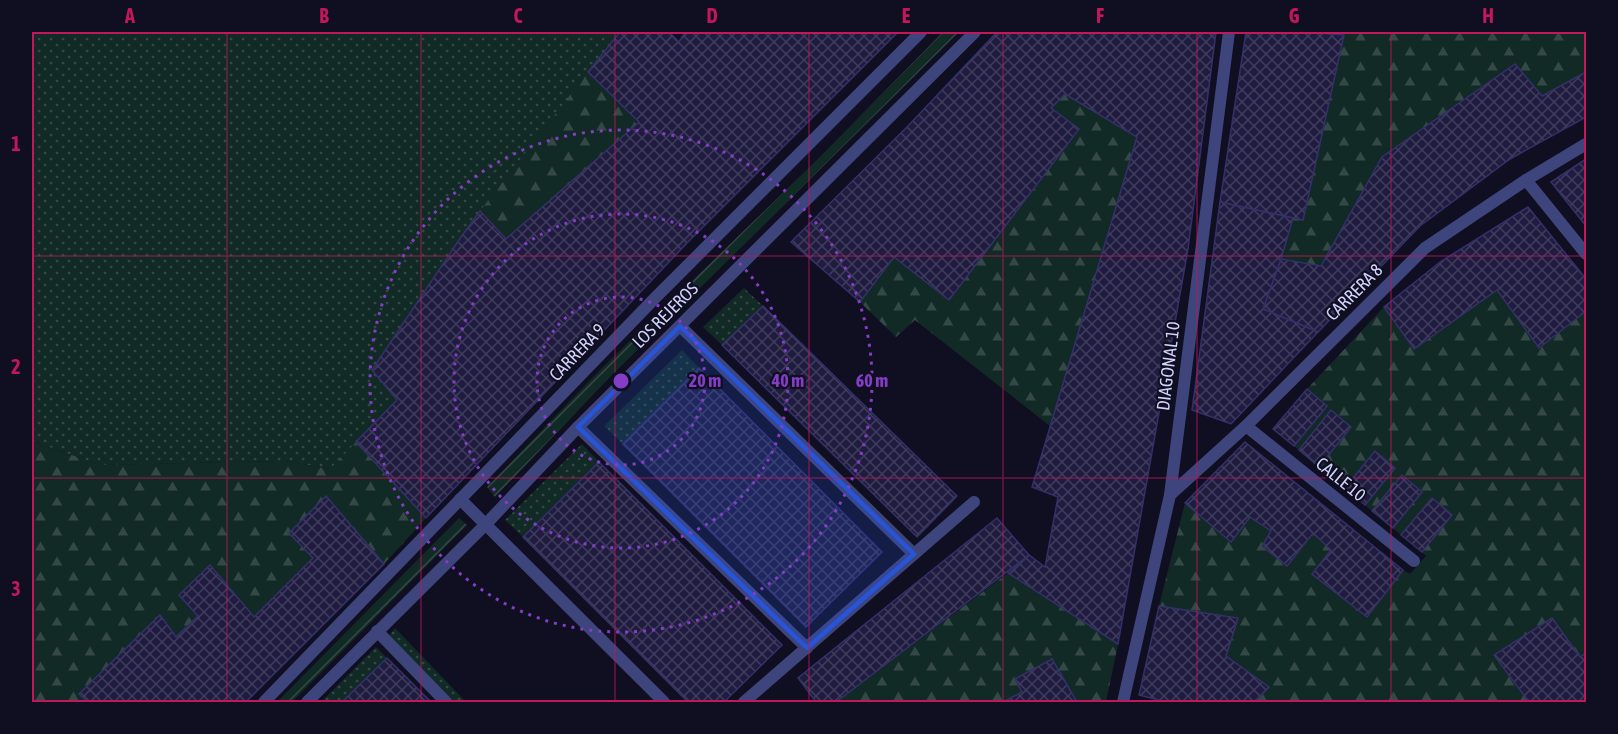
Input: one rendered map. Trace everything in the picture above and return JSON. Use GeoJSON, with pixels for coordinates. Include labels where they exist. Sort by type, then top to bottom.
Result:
{"type":"FeatureCollection","features":[{"type":"Feature","properties":{"kind":"street","name":"CARRERA 9"},"geometry":{"type":"LineString","coordinates":[[264,702],[656,297],[921,32]]}},
{"type":"Feature","properties":{"kind":"street","name":"LOS REJEROS"},"geometry":{"type":"LineString","coordinates":[[307,702],[485,525],[578,427],[975,32]]}},
{"type":"Feature","properties":{"kind":"street","name":"DIAGONAL 10"},"geometry":{"type":"LineString","coordinates":[[1123,702],[1170,495],[1229,32]]}},
{"type":"Feature","properties":{"kind":"street","name":"CARRERA 8"},"geometry":{"type":"LineString","coordinates":[[1170,495],[1246,426],[1425,248],[1526,180],[1587,144]]}},
{"type":"Feature","properties":{"kind":"street"},"geometry":{"type":"LineString","coordinates":[[1526,180],[1587,254]]}},
{"type":"Feature","properties":{"kind":"street"},"geometry":{"type":"LineString","coordinates":[[680,326],[914,554]]}},
{"type":"Feature","properties":{"kind":"street","name":"CALLE 10"},"geometry":{"type":"LineString","coordinates":[[1246,426],[1414,561]]}},
{"type":"Feature","properties":{"kind":"street"},"geometry":{"type":"LineString","coordinates":[[578,427],[807,648]]}},
{"type":"Feature","properties":{"kind":"street"},"geometry":{"type":"LineString","coordinates":[[460,499],[664,702]]}},
{"type":"Feature","properties":{"kind":"street"},"geometry":{"type":"LineString","coordinates":[[744,702],[974,502]]}},
{"type":"Feature","properties":{"kind":"street"},"geometry":{"type":"LineString","coordinates":[[377,631],[446,702]]}},
{"type":"Feature","properties":{"kind":"highlighted area"},"geometry":{"type":"Polygon","coordinates":[[[680,326],[914,554],[807,648],[578,427],[680,326]]]}},
{"type":"Feature","properties":{"kind":"green space"},"geometry":{"type":"Polygon","coordinates":[[[32,32],[620,32],[461,237],[372,370],[397,400],[331,469],[284,461],[100,465],[32,441],[32,32]]]}},
{"type":"Feature","properties":{"kind":"green space"},"geometry":{"type":"Polygon","coordinates":[[[943,32],[959,32],[611,376],[495,497],[487,487],[602,368],[817,160],[943,32]]]}},
{"type":"Feature","properties":{"kind":"green space"},"geometry":{"type":"Polygon","coordinates":[[[1307,32],[1586,32],[1586,72],[1542,96],[1514,64],[1382,157],[1321,266],[1281,259],[1293,218],[1303,219],[1344,35],[1307,32]]]}},
{"type":"Feature","properties":{"kind":"green space"},"geometry":{"type":"Polygon","coordinates":[[[588,72],[639,122],[506,239],[480,211],[588,72]]]}},
{"type":"Feature","properties":{"kind":"green space"},"geometry":{"type":"Polygon","coordinates":[[[1065,94],[1137,137],[1050,426],[915,320],[896,337],[860,302],[894,257],[949,299],[1079,129],[1051,108],[1065,94]]]}},
{"type":"Feature","properties":{"kind":"green space"},"geometry":{"type":"Polygon","coordinates":[[[744,288],[763,306],[722,345],[703,327],[744,288]]]}},
{"type":"Feature","properties":{"kind":"green space"},"geometry":{"type":"Polygon","coordinates":[[[1497,290],[1539,348],[1586,311],[1586,653],[1580,657],[1552,618],[1494,655],[1529,702],[1255,702],[1268,687],[1226,656],[1238,618],[1159,606],[1185,503],[1231,542],[1250,517],[1271,531],[1262,546],[1287,566],[1313,533],[1331,550],[1312,574],[1367,617],[1403,570],[1410,574],[1426,556],[1422,552],[1452,515],[1432,498],[1401,535],[1393,528],[1422,492],[1402,475],[1372,511],[1365,505],[1395,468],[1375,452],[1345,488],[1319,467],[1351,428],[1331,411],[1299,450],[1294,446],[1327,406],[1307,389],[1384,307],[1414,349],[1497,290]]]}},
{"type":"Feature","properties":{"kind":"green space"},"geometry":{"type":"Polygon","coordinates":[[[682,350],[699,368],[623,444],[604,426],[682,350]]]}},
{"type":"Feature","properties":{"kind":"green space"},"geometry":{"type":"Polygon","coordinates":[[[32,441],[100,465],[284,461],[330,469],[356,442],[426,518],[384,564],[326,497],[289,533],[313,558],[254,617],[211,566],[179,595],[198,616],[176,637],[80,695],[88,702],[32,702],[32,441]]]}},
{"type":"Feature","properties":{"kind":"green space"},"geometry":{"type":"Polygon","coordinates":[[[582,444],[599,462],[523,537],[505,520],[582,444]]]}},
{"type":"Feature","properties":{"kind":"green space"},"geometry":{"type":"Polygon","coordinates":[[[459,518],[467,525],[292,702],[277,702],[459,518]]]}},
{"type":"Feature","properties":{"kind":"green space"},"geometry":{"type":"Polygon","coordinates":[[[1008,573],[1118,644],[1106,702],[836,702],[1008,573]]]}},
{"type":"Feature","properties":{"kind":"green space"},"geometry":{"type":"Polygon","coordinates":[[[395,628],[466,702],[452,702],[388,637],[395,628]]]}},
{"type":"Feature","properties":{"kind":"green space"},"geometry":{"type":"Polygon","coordinates":[[[376,647],[387,658],[342,702],[321,702],[376,647]]]}},
{"type":"Feature","properties":{"kind":"building"},"geometry":{"type":"Polygon","coordinates":[[[620,32],[669,32],[679,42],[685,32],[898,32],[687,243],[426,518],[356,442],[397,400],[372,370],[480,211],[506,239],[639,122],[588,72],[620,32]]]}},
{"type":"Feature","properties":{"kind":"building"},"geometry":{"type":"Polygon","coordinates":[[[997,32],[1216,32],[1188,249],[1118,644],[1008,573],[1029,555],[1045,567],[1058,497],[1032,487],[1137,137],[1065,94],[1051,108],[1079,129],[949,300],[894,257],[860,302],[791,242],[907,127],[997,32]]]}},
{"type":"Feature","properties":{"kind":"building"},"geometry":{"type":"Polygon","coordinates":[[[1246,32],[1307,32],[1344,35],[1303,220],[1220,202],[1246,32]]]}},
{"type":"Feature","properties":{"kind":"building"},"geometry":{"type":"Polygon","coordinates":[[[1515,64],[1542,96],[1586,72],[1586,117],[1510,159],[1420,226],[1318,332],[1263,309],[1281,259],[1321,266],[1382,157],[1515,64]]]}},
{"type":"Feature","properties":{"kind":"building"},"geometry":{"type":"Polygon","coordinates":[[[1586,159],[1586,226],[1551,182],[1586,159]]]}},
{"type":"Feature","properties":{"kind":"building"},"geometry":{"type":"Polygon","coordinates":[[[1220,202],[1293,218],[1263,309],[1318,332],[1231,424],[1192,410],[1220,202]]]}},
{"type":"Feature","properties":{"kind":"building"},"geometry":{"type":"Polygon","coordinates":[[[1528,207],[1586,279],[1586,311],[1539,348],[1497,290],[1414,349],[1384,307],[1440,262],[1528,207]]]}},
{"type":"Feature","properties":{"kind":"building"},"geometry":{"type":"Polygon","coordinates":[[[763,306],[957,496],[917,537],[722,345],[763,306]]]}},
{"type":"Feature","properties":{"kind":"building"},"geometry":{"type":"Polygon","coordinates":[[[699,368],[882,552],[806,627],[623,444],[699,368]]]}},
{"type":"Feature","properties":{"kind":"building"},"geometry":{"type":"Polygon","coordinates":[[[1307,389],[1327,406],[1294,446],[1273,429],[1307,389]]]}},
{"type":"Feature","properties":{"kind":"building"},"geometry":{"type":"Polygon","coordinates":[[[1331,410],[1351,427],[1319,467],[1299,450],[1331,410]]]}},
{"type":"Feature","properties":{"kind":"building"},"geometry":{"type":"Polygon","coordinates":[[[1245,442],[1403,570],[1367,617],[1312,574],[1331,550],[1313,533],[1287,566],[1262,546],[1271,531],[1250,517],[1231,542],[1185,503],[1245,442]]]}},
{"type":"Feature","properties":{"kind":"building"},"geometry":{"type":"Polygon","coordinates":[[[1375,451],[1395,468],[1365,505],[1345,488],[1375,451]]]}},
{"type":"Feature","properties":{"kind":"building"},"geometry":{"type":"Polygon","coordinates":[[[599,462],[782,645],[724,702],[688,702],[523,537],[599,462]]]}},
{"type":"Feature","properties":{"kind":"building"},"geometry":{"type":"Polygon","coordinates":[[[1402,475],[1422,492],[1393,528],[1372,511],[1402,475]]]}},
{"type":"Feature","properties":{"kind":"building"},"geometry":{"type":"Polygon","coordinates":[[[326,496],[384,564],[246,702],[88,702],[79,694],[160,615],[176,637],[198,616],[179,595],[210,565],[254,617],[313,558],[289,533],[326,496]]]}},
{"type":"Feature","properties":{"kind":"building"},"geometry":{"type":"Polygon","coordinates":[[[1432,498],[1452,515],[1422,552],[1401,535],[1432,498]]]}},
{"type":"Feature","properties":{"kind":"building"},"geometry":{"type":"Polygon","coordinates":[[[997,518],[1029,555],[836,702],[816,702],[798,678],[997,518]]]}},
{"type":"Feature","properties":{"kind":"building"},"geometry":{"type":"Polygon","coordinates":[[[1159,606],[1238,618],[1226,656],[1269,687],[1255,702],[1166,702],[1139,695],[1159,606]]]}},
{"type":"Feature","properties":{"kind":"building"},"geometry":{"type":"Polygon","coordinates":[[[1552,618],[1580,657],[1586,653],[1586,702],[1529,702],[1494,655],[1552,618]]]}},
{"type":"Feature","properties":{"kind":"building"},"geometry":{"type":"Polygon","coordinates":[[[387,658],[431,702],[342,702],[387,658]]]}},
{"type":"Feature","properties":{"kind":"building"},"geometry":{"type":"Polygon","coordinates":[[[1052,659],[1077,702],[1003,702],[1022,692],[1015,679],[1052,659]]]}}]}
